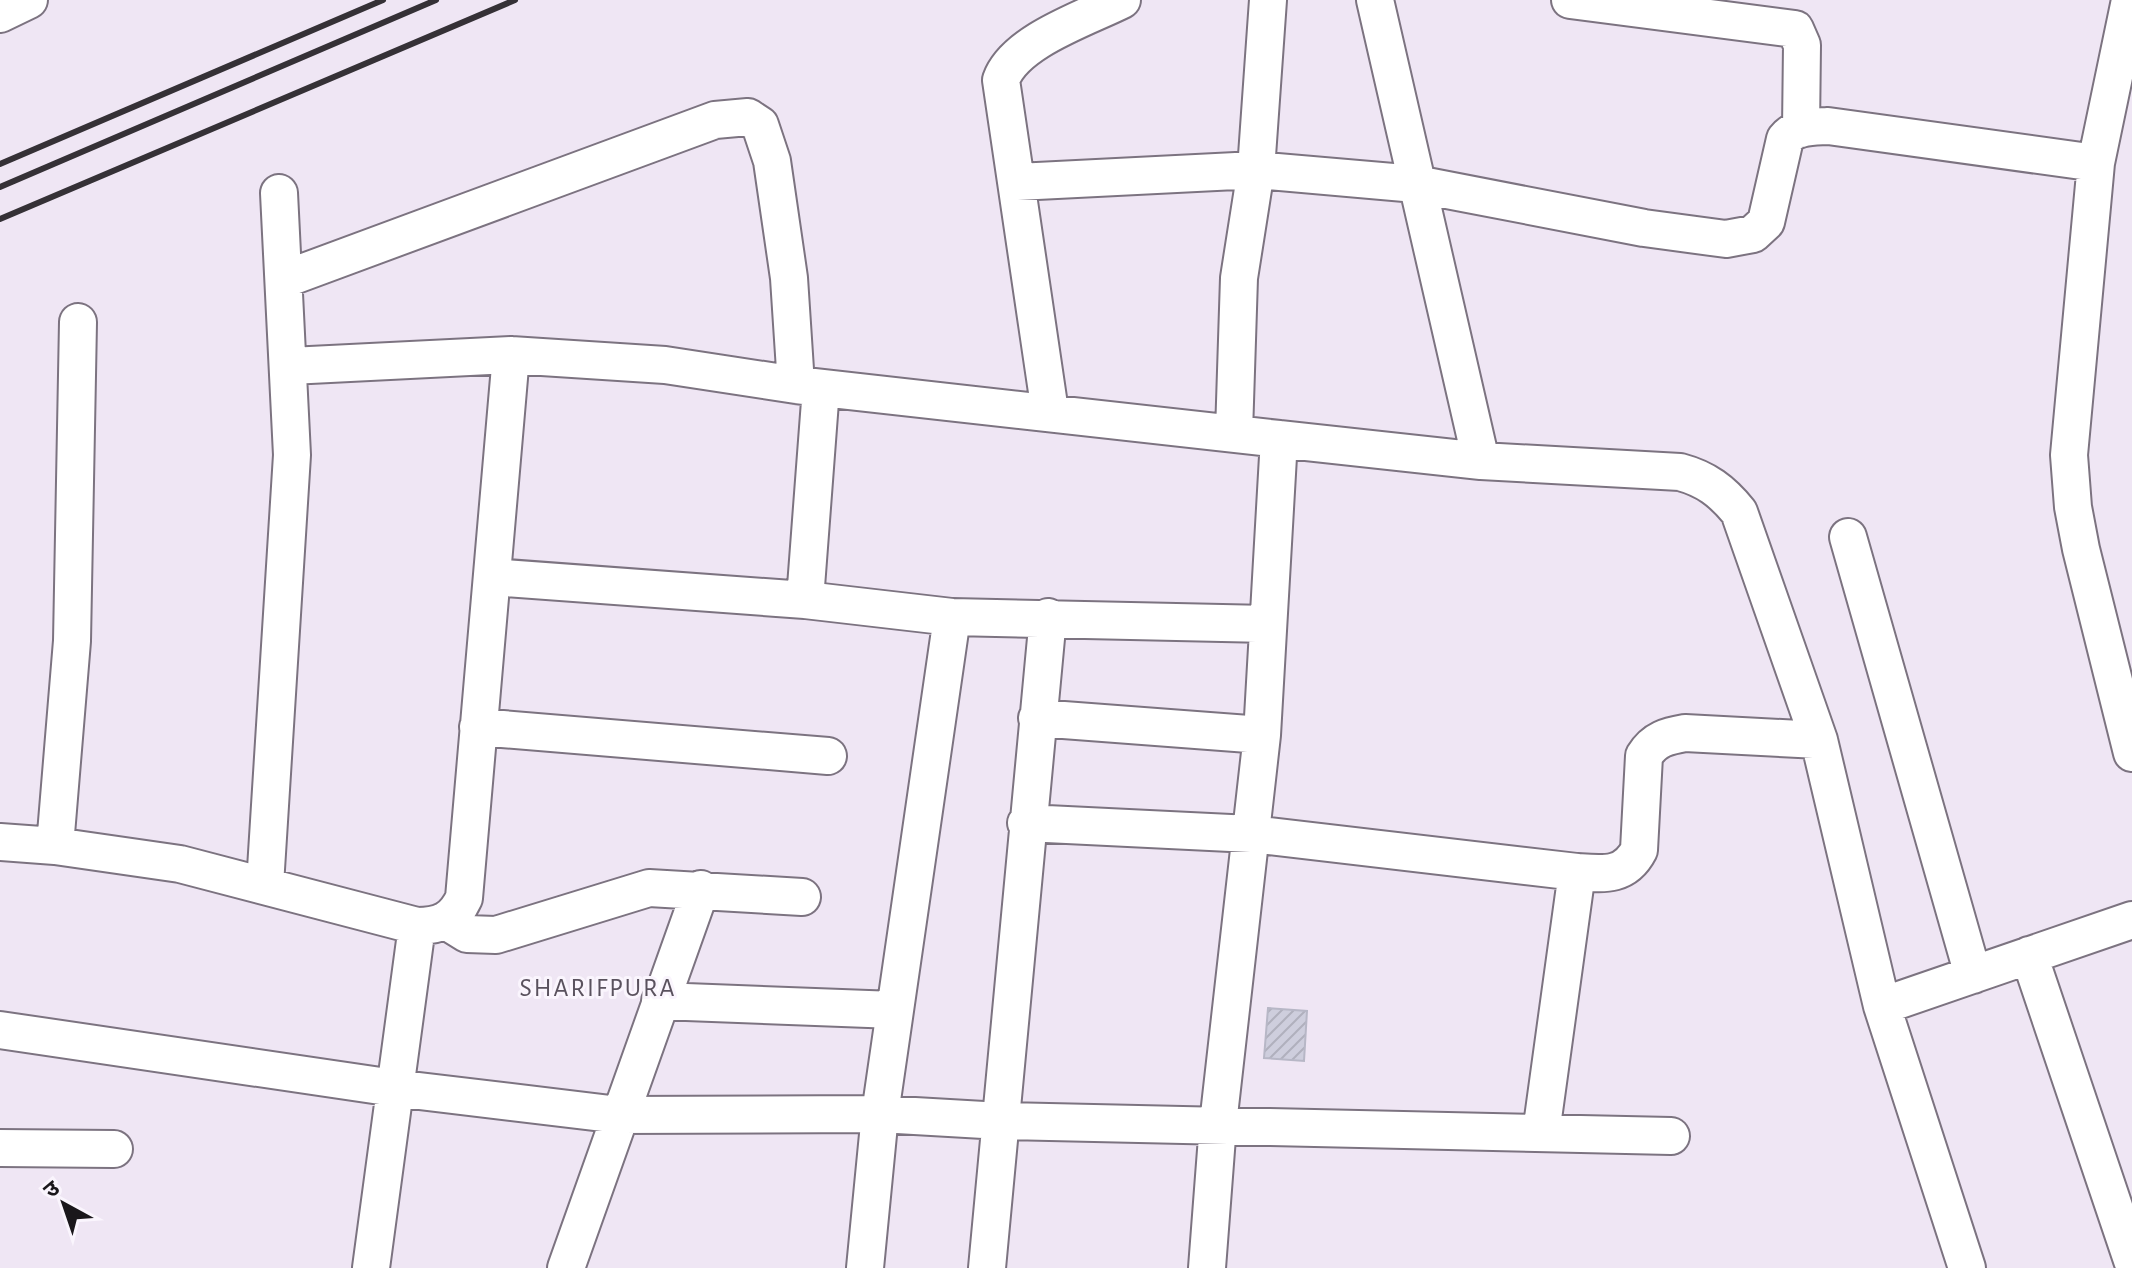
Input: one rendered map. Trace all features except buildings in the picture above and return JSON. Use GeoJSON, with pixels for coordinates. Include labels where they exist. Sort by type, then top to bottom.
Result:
{"type":"FeatureCollection","features":[{"type":"Feature","properties":{"kind":"street"},"geometry":{"type":"LineString","coordinates":[[0,14],[29,0]]}},
{"type":"Feature","properties":{"kind":"street"},"geometry":{"type":"LineString","coordinates":[[1050,412],[1017,182],[1001,94],[1006,66],[1029,46],[1122,0]]}},
{"type":"Feature","properties":{"kind":"street"},"geometry":{"type":"LineString","coordinates":[[1234,433],[1239,278],[1256,170],[1268,0]]}},
{"type":"Feature","properties":{"kind":"street"},"geometry":{"type":"LineString","coordinates":[[1375,0],[1481,461]]}},
{"type":"Feature","properties":{"kind":"street"},"geometry":{"type":"LineString","coordinates":[[1570,0],[1795,29],[1802,45],[1801,129]]}},
{"type":"Feature","properties":{"kind":"street"},"geometry":{"type":"LineString","coordinates":[[2130,0],[2096,163],[2069,455],[2073,507],[2081,549],[2120,650],[2132,753]]}},
{"type":"Feature","properties":{"kind":"street"},"geometry":{"type":"LineString","coordinates":[[285,279],[715,120],[748,117],[760,125],[772,161],[808,386],[805,600]]}},
{"type":"Feature","properties":{"kind":"street"},"geometry":{"type":"LineString","coordinates":[[1017,182],[1256,170],[1416,184],[1644,228],[1726,239],[1753,234],[1766,222],[1785,139],[1791,131],[1828,126],[2096,163]]}},
{"type":"Feature","properties":{"kind":"street"},"geometry":{"type":"LineString","coordinates":[[265,885],[292,455],[290,366],[279,193]]}},
{"type":"Feature","properties":{"kind":"street"},"geometry":{"type":"LineString","coordinates":[[55,846],[72,641],[78,322]]}},
{"type":"Feature","properties":{"kind":"street"},"geometry":{"type":"LineString","coordinates":[[290,366],[511,355],[665,365],[808,386],[1279,439],[1481,461],[1680,472],[1700,478],[1724,493],[1739,512],[1819,740],[1882,1006],[1967,1268]]}},
{"type":"Feature","properties":{"kind":"street"},"geometry":{"type":"LineString","coordinates":[[431,923],[458,911],[464,898],[511,355]]}},
{"type":"Feature","properties":{"kind":"street"},"geometry":{"type":"LineString","coordinates":[[1207,1268],[1218,1124],[1262,735],[1279,439]]}},
{"type":"Feature","properties":{"kind":"street"},"geometry":{"type":"LineString","coordinates":[[1848,537],[1973,975]]}},
{"type":"Feature","properties":{"kind":"street"},"geometry":{"type":"LineString","coordinates":[[492,577],[805,600],[952,617],[1268,624]]}},
{"type":"Feature","properties":{"kind":"street"},"geometry":{"type":"LineString","coordinates":[[865,1268],[880,1114],[952,617]]}},
{"type":"Feature","properties":{"kind":"street"},"geometry":{"type":"LineString","coordinates":[[987,1268],[1026,823],[1048,617]]}},
{"type":"Feature","properties":{"kind":"street"},"geometry":{"type":"LineString","coordinates":[[1037,718],[1262,735]]}},
{"type":"Feature","properties":{"kind":"street"},"geometry":{"type":"LineString","coordinates":[[478,727],[828,756]]}},
{"type":"Feature","properties":{"kind":"street"},"geometry":{"type":"LineString","coordinates":[[1026,823],[1251,834],[1577,872],[1616,873],[1633,862],[1639,850],[1644,756],[1656,741],[1685,733],[1819,740]]}},
{"type":"Feature","properties":{"kind":"street"},"geometry":{"type":"LineString","coordinates":[[0,842],[55,846],[180,864],[467,934],[496,935],[626,893],[661,888],[802,897]]}},
{"type":"Feature","properties":{"kind":"street"},"geometry":{"type":"LineString","coordinates":[[1541,1133],[1577,872]]}},
{"type":"Feature","properties":{"kind":"street"},"geometry":{"type":"LineString","coordinates":[[566,1268],[701,889]]}},
{"type":"Feature","properties":{"kind":"street"},"geometry":{"type":"LineString","coordinates":[[1882,1006],[2132,920]]}},
{"type":"Feature","properties":{"kind":"street"},"geometry":{"type":"LineString","coordinates":[[371,1268],[394,1088],[431,923]]}},
{"type":"Feature","properties":{"kind":"street"},"geometry":{"type":"LineString","coordinates":[[2029,955],[2132,1260]]}},
{"type":"Feature","properties":{"kind":"street"},"geometry":{"type":"LineString","coordinates":[[660,1001],[895,1010]]}},
{"type":"Feature","properties":{"kind":"street"},"geometry":{"type":"LineString","coordinates":[[0,1030],[394,1088],[619,1115],[880,1114],[1001,1121],[1671,1136]]}},
{"type":"Feature","properties":{"kind":"street"},"geometry":{"type":"LineString","coordinates":[[0,1148],[114,1149]]}},
{"type":"Feature","properties":{"kind":"railway"},"geometry":{"type":"LineString","coordinates":[[0,164],[383,0]]}},
{"type":"Feature","properties":{"kind":"railway"},"geometry":{"type":"LineString","coordinates":[[0,187],[436,0]]}},
{"type":"Feature","properties":{"kind":"railway"},"geometry":{"type":"LineString","coordinates":[[0,219],[515,0]]}},
{"type":"Feature","properties":{"kind":"district","name":"SHARIFPURA"},"geometry":{"type":"Point","coordinates":[598,987]}}]}
